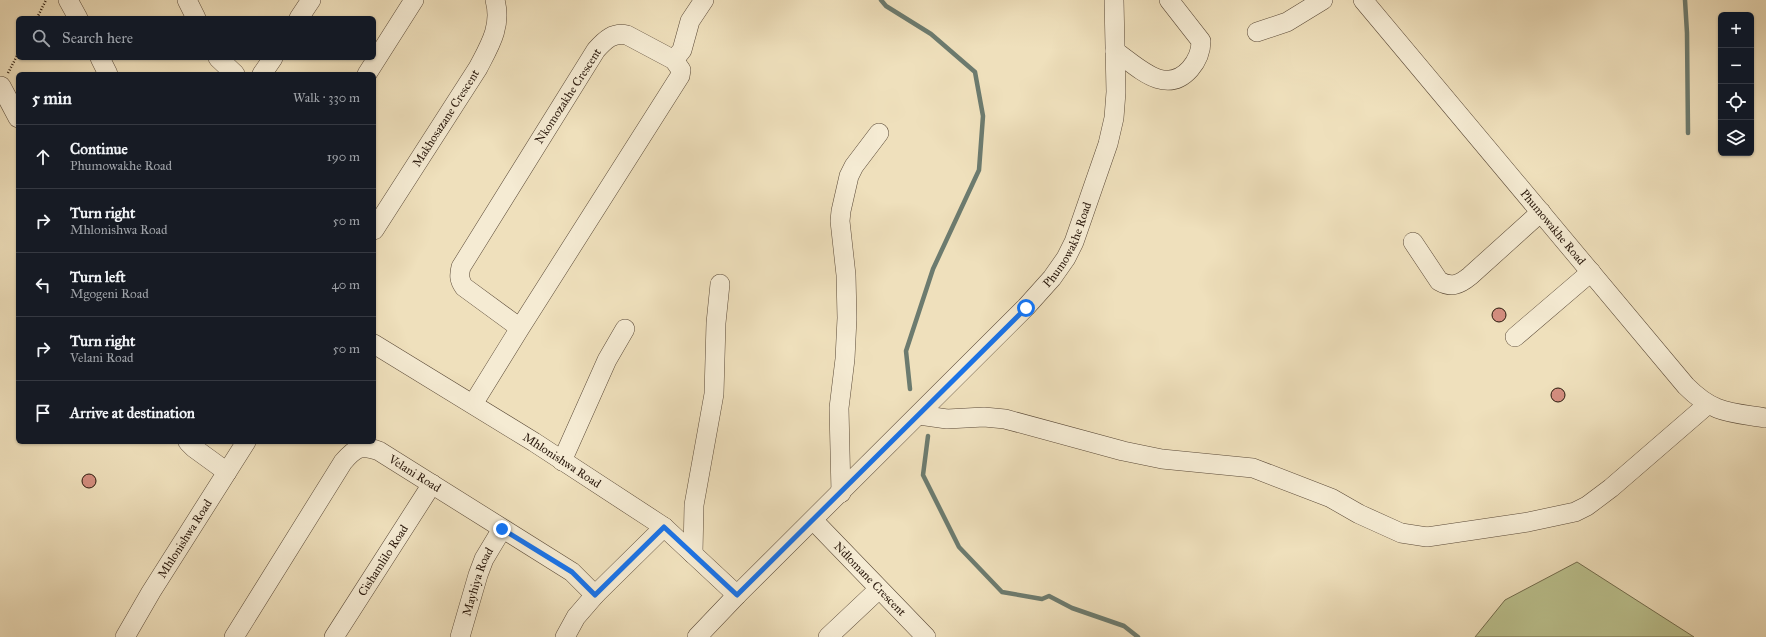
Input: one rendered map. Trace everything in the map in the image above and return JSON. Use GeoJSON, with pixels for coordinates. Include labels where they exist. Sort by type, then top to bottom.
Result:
{"type":"FeatureCollection","features":[{"type":"Feature","properties":{"kind":"street"},"geometry":{"type":"LineString","coordinates":[[68,0],[77,16]]}},
{"type":"Feature","properties":{"kind":"street"},"geometry":{"type":"LineString","coordinates":[[187,0],[195,16]]}},
{"type":"Feature","properties":{"kind":"street"},"geometry":{"type":"LineString","coordinates":[[300,16],[311,0]]}},
{"type":"Feature","properties":{"kind":"street"},"geometry":{"type":"LineString","coordinates":[[376,60],[414,0]]}},
{"type":"Feature","properties":{"kind":"street","name":"Makhosazane Crescent"},"geometry":{"type":"LineString","coordinates":[[376,227],[478,68],[493,40],[497,28],[498,16],[496,0]]}},
{"type":"Feature","properties":{"kind":"street"},"geometry":{"type":"LineString","coordinates":[[473,404],[677,83],[681,70],[674,60],[682,50],[690,22],[704,0]]}},
{"type":"Feature","properties":{"kind":"street","name":"Phumowakhe Road"},"geometry":{"type":"LineString","coordinates":[[697,637],[737,595],[1026,308],[1052,278],[1066,258],[1081,223],[1108,144],[1114,118],[1116,92],[1114,0]]}},
{"type":"Feature","properties":{"kind":"street"},"geometry":{"type":"LineString","coordinates":[[1115,51],[1147,74],[1161,81],[1179,79],[1185,74],[1198,56],[1201,48],[1201,41],[1169,0]]}},
{"type":"Feature","properties":{"kind":"street"},"geometry":{"type":"LineString","coordinates":[[1257,32],[1287,22],[1323,0]]}},
{"type":"Feature","properties":{"kind":"street","name":"Phumowakhe Road"},"geometry":{"type":"LineString","coordinates":[[1363,0],[1686,386],[1707,405],[1727,413],[1766,418]]}},
{"type":"Feature","properties":{"kind":"street","name":"Nkomozakhe Crescent"},"geometry":{"type":"LineString","coordinates":[[520,328],[464,287],[460,281],[459,275],[461,267],[596,50],[603,42],[619,34],[627,35],[674,60]]}},
{"type":"Feature","properties":{"kind":"street"},"geometry":{"type":"LineString","coordinates":[[101,60],[107,72]]}},
{"type":"Feature","properties":{"kind":"street"},"geometry":{"type":"LineString","coordinates":[[220,60],[233,72]]}},
{"type":"Feature","properties":{"kind":"street"},"geometry":{"type":"LineString","coordinates":[[263,72],[272,60]]}},
{"type":"Feature","properties":{"kind":"street"},"geometry":{"type":"LineString","coordinates":[[368,72],[376,60]]}},
{"type":"Feature","properties":{"kind":"street"},"geometry":{"type":"LineString","coordinates":[[1,86],[16,114]]}},
{"type":"Feature","properties":{"kind":"street"},"geometry":{"type":"LineString","coordinates":[[841,492],[839,408],[845,360],[847,318],[846,275],[840,221],[841,211],[849,176],[854,166],[879,133]]}},
{"type":"Feature","properties":{"kind":"street"},"geometry":{"type":"LineString","coordinates":[[1413,242],[1439,281],[1445,285],[1457,285],[1470,276],[1541,212]]}},
{"type":"Feature","properties":{"kind":"street"},"geometry":{"type":"LineString","coordinates":[[1516,337],[1591,272]]}},
{"type":"Feature","properties":{"kind":"street"},"geometry":{"type":"LineString","coordinates":[[693,554],[694,505],[714,394],[716,323],[720,284]]}},
{"type":"Feature","properties":{"kind":"street"},"geometry":{"type":"LineString","coordinates":[[562,461],[608,360],[625,329]]}},
{"type":"Feature","properties":{"kind":"street","name":"Mhlonishwa Road"},"geometry":{"type":"LineString","coordinates":[[376,345],[473,404],[664,527],[737,595]]}},
{"type":"Feature","properties":{"kind":"street"},"geometry":{"type":"LineString","coordinates":[[919,415],[947,419],[984,417],[1005,419],[1123,451],[1162,459],[1253,468],[1331,498],[1359,514],[1401,533],[1427,537],[1528,522],[1575,512],[1587,506],[1611,488],[1707,405]]}},
{"type":"Feature","properties":{"kind":"street"},"geometry":{"type":"LineString","coordinates":[[190,444],[227,472]]}},
{"type":"Feature","properties":{"kind":"street","name":"Mhlonishwa Road"},"geometry":{"type":"LineString","coordinates":[[125,637],[151,592],[245,444]]}},
{"type":"Feature","properties":{"kind":"street","name":"Velani Road"},"geometry":{"type":"LineString","coordinates":[[234,637],[329,484],[352,452],[364,447],[379,451],[572,572],[595,595]]}},
{"type":"Feature","properties":{"kind":"street","name":"Cishamlilo Road"},"geometry":{"type":"LineString","coordinates":[[334,637],[397,536],[432,484]]}},
{"type":"Feature","properties":{"kind":"street","name":"Ndlomane Crescent"},"geometry":{"type":"LineString","coordinates":[[813,520],[926,637]]}},
{"type":"Feature","properties":{"kind":"street"},"geometry":{"type":"LineString","coordinates":[[565,637],[576,617],[595,595],[664,527]]}},
{"type":"Feature","properties":{"kind":"street","name":"Mayhiya Road"},"geometry":{"type":"LineString","coordinates":[[460,637],[484,559],[502,529]]}},
{"type":"Feature","properties":{"kind":"street"},"geometry":{"type":"LineString","coordinates":[[828,637],[879,589]]}},
{"type":"Feature","properties":{"kind":"path"},"geometry":{"type":"LineString","coordinates":[[38,16],[46,0]]}},
{"type":"Feature","properties":{"kind":"path"},"geometry":{"type":"LineString","coordinates":[[1,86],[16,58]]}},
{"type":"Feature","properties":{"kind":"green space"},"geometry":{"type":"Polygon","coordinates":[[[1577,562],[1694,637],[1475,637],[1505,600],[1577,562]]]}},
{"type":"Feature","properties":{"kind":"building"},"geometry":{"type":"Polygon","coordinates":[[[1496,308],[1502,308],[1506,312],[1506,318],[1502,322],[1496,322],[1492,318],[1492,312],[1496,308]]]}},
{"type":"Feature","properties":{"kind":"building"},"geometry":{"type":"Polygon","coordinates":[[[1555,388],[1561,388],[1565,392],[1565,398],[1561,402],[1555,402],[1551,398],[1551,392],[1555,388]]]}},
{"type":"Feature","properties":{"kind":"building"},"geometry":{"type":"Polygon","coordinates":[[[86,474],[92,474],[96,478],[96,484],[92,488],[86,488],[82,484],[82,478],[86,474]]]}},
{"type":"Feature","properties":{"kind":"waterway"},"geometry":{"type":"LineString","coordinates":[[881,0],[886,6],[931,34],[975,72],[983,116],[979,170],[933,269],[906,351],[910,389]]}},
{"type":"Feature","properties":{"kind":"waterway"},"geometry":{"type":"LineString","coordinates":[[1685,0],[1687,33],[1688,133]]}},
{"type":"Feature","properties":{"kind":"waterway"},"geometry":{"type":"LineString","coordinates":[[928,436],[923,475],[959,547],[1002,592],[1042,599],[1049,596],[1072,608],[1124,626],[1138,637]]}},
{"type":"Feature","properties":{"kind":"route"},"geometry":{"type":"LineString","coordinates":[[502,529],[572,572],[585,583],[595,595],[664,527],[737,595],[1026,308]]}}]}
